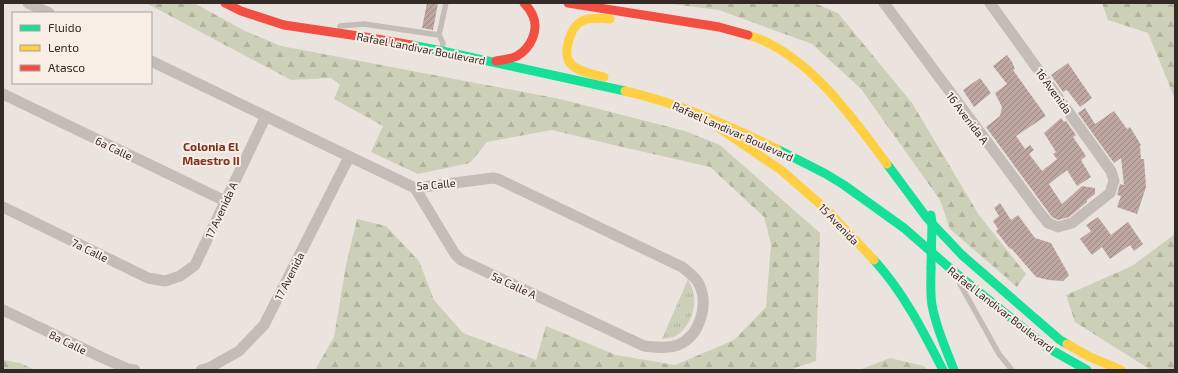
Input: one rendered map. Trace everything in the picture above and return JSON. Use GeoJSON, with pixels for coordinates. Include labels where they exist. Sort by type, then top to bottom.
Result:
{"type":"FeatureCollection","features":[{"type":"Feature","properties":{"kind":"main road","name":"Rafael Landivar Boulevard"},"geometry":{"type":"LineString","coordinates":[[225,3],[241,11],[284,25],[442,50],[664,101],[697,113],[751,136],[826,174],[844,185],[891,218],[1048,348],[1087,370]]}},
{"type":"Feature","properties":{"kind":"main road"},"geometry":{"type":"LineString","coordinates":[[492,62],[510,59],[519,55],[532,40],[535,33],[535,21],[529,7],[524,3]]}},
{"type":"Feature","properties":{"kind":"main road","name":"Rafael Landivar Boulevard"},"geometry":{"type":"LineString","coordinates":[[568,3],[719,27],[754,37],[778,48],[801,65],[822,84],[865,135],[927,218],[962,255],[1060,340],[1090,357],[1121,370]]}},
{"type":"Feature","properties":{"kind":"main road"},"geometry":{"type":"LineString","coordinates":[[669,19],[683,16],[716,19],[741,24],[790,45]]}},
{"type":"Feature","properties":{"kind":"main road"},"geometry":{"type":"LineString","coordinates":[[656,17],[635,22],[593,17],[582,20],[572,32],[567,54],[570,63],[579,69],[640,87],[664,101]]}},
{"type":"Feature","properties":{"kind":"main road","name":"15 Avenida"},"geometry":{"type":"LineString","coordinates":[[697,113],[781,170],[828,211],[881,268],[897,288],[914,314],[942,370]]}},
{"type":"Feature","properties":{"kind":"main road"},"geometry":{"type":"LineString","coordinates":[[860,114],[906,174]]}},
{"type":"Feature","properties":{"kind":"main road"},"geometry":{"type":"LineString","coordinates":[[918,191],[927,204],[931,215],[931,295],[933,310],[938,328],[954,370]]}},
{"type":"Feature","properties":{"kind":"street"},"geometry":{"type":"LineString","coordinates":[[28,3],[47,12]]}},
{"type":"Feature","properties":{"kind":"street","name":"16 Avenida A"},"geometry":{"type":"LineString","coordinates":[[884,3],[1048,223],[1058,227],[1072,223],[1110,194],[1114,181]]}},
{"type":"Feature","properties":{"kind":"street","name":"16 Avenida"},"geometry":{"type":"LineString","coordinates":[[990,3],[1111,171],[1114,181]]}},
{"type":"Feature","properties":{"kind":"street","name":"5a Calle"},"geometry":{"type":"LineString","coordinates":[[152,61],[415,188],[493,178],[498,179],[682,266],[698,282],[702,292],[704,303],[697,327],[691,336],[678,345],[662,348],[644,346]]}},
{"type":"Feature","properties":{"kind":"street","name":"6a Calle"},"geometry":{"type":"LineString","coordinates":[[3,94],[225,201]]}},
{"type":"Feature","properties":{"kind":"street","name":"17 Avenida A"},"geometry":{"type":"LineString","coordinates":[[180,276],[195,266],[266,116]]}},
{"type":"Feature","properties":{"kind":"street","name":"17 Avenida"},"geometry":{"type":"LineString","coordinates":[[202,370],[239,351],[264,325],[349,156]]}},
{"type":"Feature","properties":{"kind":"street","name":"5a Calle A"},"geometry":{"type":"LineString","coordinates":[[415,188],[455,254],[461,260],[644,346]]}},
{"type":"Feature","properties":{"kind":"street","name":"7a Calle"},"geometry":{"type":"LineString","coordinates":[[3,208],[148,278],[165,281],[180,276]]}},
{"type":"Feature","properties":{"kind":"street","name":"8a Calle"},"geometry":{"type":"LineString","coordinates":[[3,310],[101,357],[128,369],[135,370]]}},
{"type":"Feature","properties":{"kind":"lane"},"geometry":{"type":"LineString","coordinates":[[442,50],[442,43],[439,35],[446,3]]}},
{"type":"Feature","properties":{"kind":"lane"},"geometry":{"type":"LineString","coordinates":[[314,29],[364,24],[439,35]]}},
{"type":"Feature","properties":{"kind":"lane"},"geometry":{"type":"LineString","coordinates":[[952,270],[999,354],[1012,370]]}},
{"type":"Feature","properties":{"kind":"green space"},"geometry":{"type":"Polygon","coordinates":[[[146,3],[194,3],[245,31],[281,46],[560,99],[685,131],[720,145],[820,233],[816,361],[789,370],[315,370],[334,337],[346,265],[357,219],[386,226],[419,261],[434,300],[463,333],[536,360],[546,326],[616,355],[675,365],[734,340],[766,307],[771,244],[764,217],[710,167],[552,130],[487,142],[470,163],[418,174],[371,152],[383,126],[334,99],[340,85],[331,78],[291,80],[146,3]]]}},
{"type":"Feature","properties":{"kind":"green space"},"geometry":{"type":"Polygon","coordinates":[[[663,3],[814,3],[838,13],[912,103],[979,215],[1026,274],[1017,287],[950,229],[940,200],[861,89],[812,44],[719,10],[663,3]]]}},
{"type":"Feature","properties":{"kind":"green space"},"geometry":{"type":"Polygon","coordinates":[[[1102,3],[1175,3],[1175,99],[1148,33],[1108,20],[1102,3]]]}},
{"type":"Feature","properties":{"kind":"green space"},"geometry":{"type":"Polygon","coordinates":[[[1175,234],[1175,370],[1151,370],[1075,322],[1066,295],[1132,266],[1175,234]]]}},
{"type":"Feature","properties":{"kind":"green space"},"geometry":{"type":"Polygon","coordinates":[[[688,279],[694,294],[694,308],[692,316],[685,328],[680,333],[674,337],[662,339],[688,279]]]}},
{"type":"Feature","properties":{"kind":"green space"},"geometry":{"type":"Polygon","coordinates":[[[890,358],[924,366],[927,370],[859,370],[890,358]]]}},
{"type":"Feature","properties":{"kind":"green space"},"geometry":{"type":"Polygon","coordinates":[[[3,360],[20,363],[35,370],[3,370],[3,360]]]}},
{"type":"Feature","properties":{"kind":"building"},"geometry":{"type":"Polygon","coordinates":[[[427,3],[438,3],[433,30],[422,28],[427,3]]]}},
{"type":"Feature","properties":{"kind":"building"},"geometry":{"type":"Polygon","coordinates":[[[1007,55],[1015,69],[1013,70],[1046,116],[1016,136],[1025,149],[1030,145],[1034,150],[1029,154],[1042,171],[1057,159],[1053,154],[1056,152],[1044,133],[1061,118],[1064,122],[1066,121],[1076,135],[1073,137],[1086,156],[1081,160],[1091,177],[1077,186],[1067,170],[1049,184],[1062,204],[1082,186],[1095,188],[1095,194],[1069,217],[1058,220],[1052,217],[986,127],[1000,116],[1002,107],[995,93],[1007,84],[993,66],[1007,55]]]}},
{"type":"Feature","properties":{"kind":"building"},"geometry":{"type":"Polygon","coordinates":[[[1068,63],[1092,98],[1080,107],[1067,90],[1063,92],[1051,75],[1068,63]]]}},
{"type":"Feature","properties":{"kind":"building"},"geometry":{"type":"Polygon","coordinates":[[[980,78],[991,93],[974,107],[963,90],[980,78]]]}},
{"type":"Feature","properties":{"kind":"building"},"geometry":{"type":"Polygon","coordinates":[[[1085,108],[1095,124],[1114,111],[1127,129],[1130,127],[1141,145],[1141,159],[1144,159],[1146,187],[1137,214],[1117,207],[1121,196],[1117,195],[1120,184],[1124,185],[1121,158],[1114,163],[1078,113],[1085,108]]]}},
{"type":"Feature","properties":{"kind":"building"},"geometry":{"type":"Polygon","coordinates":[[[1000,203],[1011,220],[1018,215],[1035,238],[1051,243],[1069,275],[1063,281],[1036,277],[1011,248],[1010,249],[996,231],[998,229],[993,221],[999,216],[994,208],[1000,203]]]}},
{"type":"Feature","properties":{"kind":"building"},"geometry":{"type":"Polygon","coordinates":[[[1098,217],[1111,235],[1128,222],[1143,244],[1134,251],[1130,245],[1110,259],[1102,247],[1092,255],[1080,239],[1091,231],[1086,225],[1098,217]]]}},
{"type":"Feature","properties":{"kind":"traffic: fast"},"geometry":{"type":"LineString","coordinates":[[411,45],[625,91]]}},
{"type":"Feature","properties":{"kind":"traffic: fast"},"geometry":{"type":"LineString","coordinates":[[777,149],[844,185],[904,228],[952,270],[1048,348],[1087,370]]}},
{"type":"Feature","properties":{"kind":"traffic: fast"},"geometry":{"type":"LineString","coordinates":[[887,164],[927,218],[962,255],[1060,340],[1067,344]]}},
{"type":"Feature","properties":{"kind":"traffic: fast"},"geometry":{"type":"LineString","coordinates":[[931,215],[931,268]]}},
{"type":"Feature","properties":{"kind":"traffic: fast"},"geometry":{"type":"LineString","coordinates":[[874,260],[904,299],[943,370]]}},
{"type":"Feature","properties":{"kind":"traffic: fast"},"geometry":{"type":"LineString","coordinates":[[931,268],[931,296],[934,314],[954,370]]}},
{"type":"Feature","properties":{"kind":"traffic: slow"},"geometry":{"type":"LineString","coordinates":[[604,77],[577,69],[573,66],[568,58],[567,46],[574,28],[582,21],[592,18],[610,19]]}},
{"type":"Feature","properties":{"kind":"traffic: slow"},"geometry":{"type":"LineString","coordinates":[[748,35],[769,43],[790,56],[809,71],[859,126],[887,164]]}},
{"type":"Feature","properties":{"kind":"traffic: slow"},"geometry":{"type":"LineString","coordinates":[[625,91],[683,108],[777,149]]}},
{"type":"Feature","properties":{"kind":"traffic: slow"},"geometry":{"type":"LineString","coordinates":[[719,128],[781,170],[828,211],[874,260]]}},
{"type":"Feature","properties":{"kind":"traffic: slow"},"geometry":{"type":"LineString","coordinates":[[1067,344],[1090,357],[1121,370]]}},
{"type":"Feature","properties":{"kind":"traffic: jam"},"geometry":{"type":"LineString","coordinates":[[225,3],[241,11],[284,25],[411,45]]}},
{"type":"Feature","properties":{"kind":"traffic: jam"},"geometry":{"type":"LineString","coordinates":[[496,61],[510,59],[517,56],[530,44],[534,33],[535,21],[531,12],[524,3]]}},
{"type":"Feature","properties":{"kind":"traffic: jam"},"geometry":{"type":"LineString","coordinates":[[568,3],[719,27],[748,35]]}},
{"type":"Feature","properties":{"kind":"district","name":"Colonia El Maestro II"},"geometry":{"type":"Point","coordinates":[211,153]}}]}
